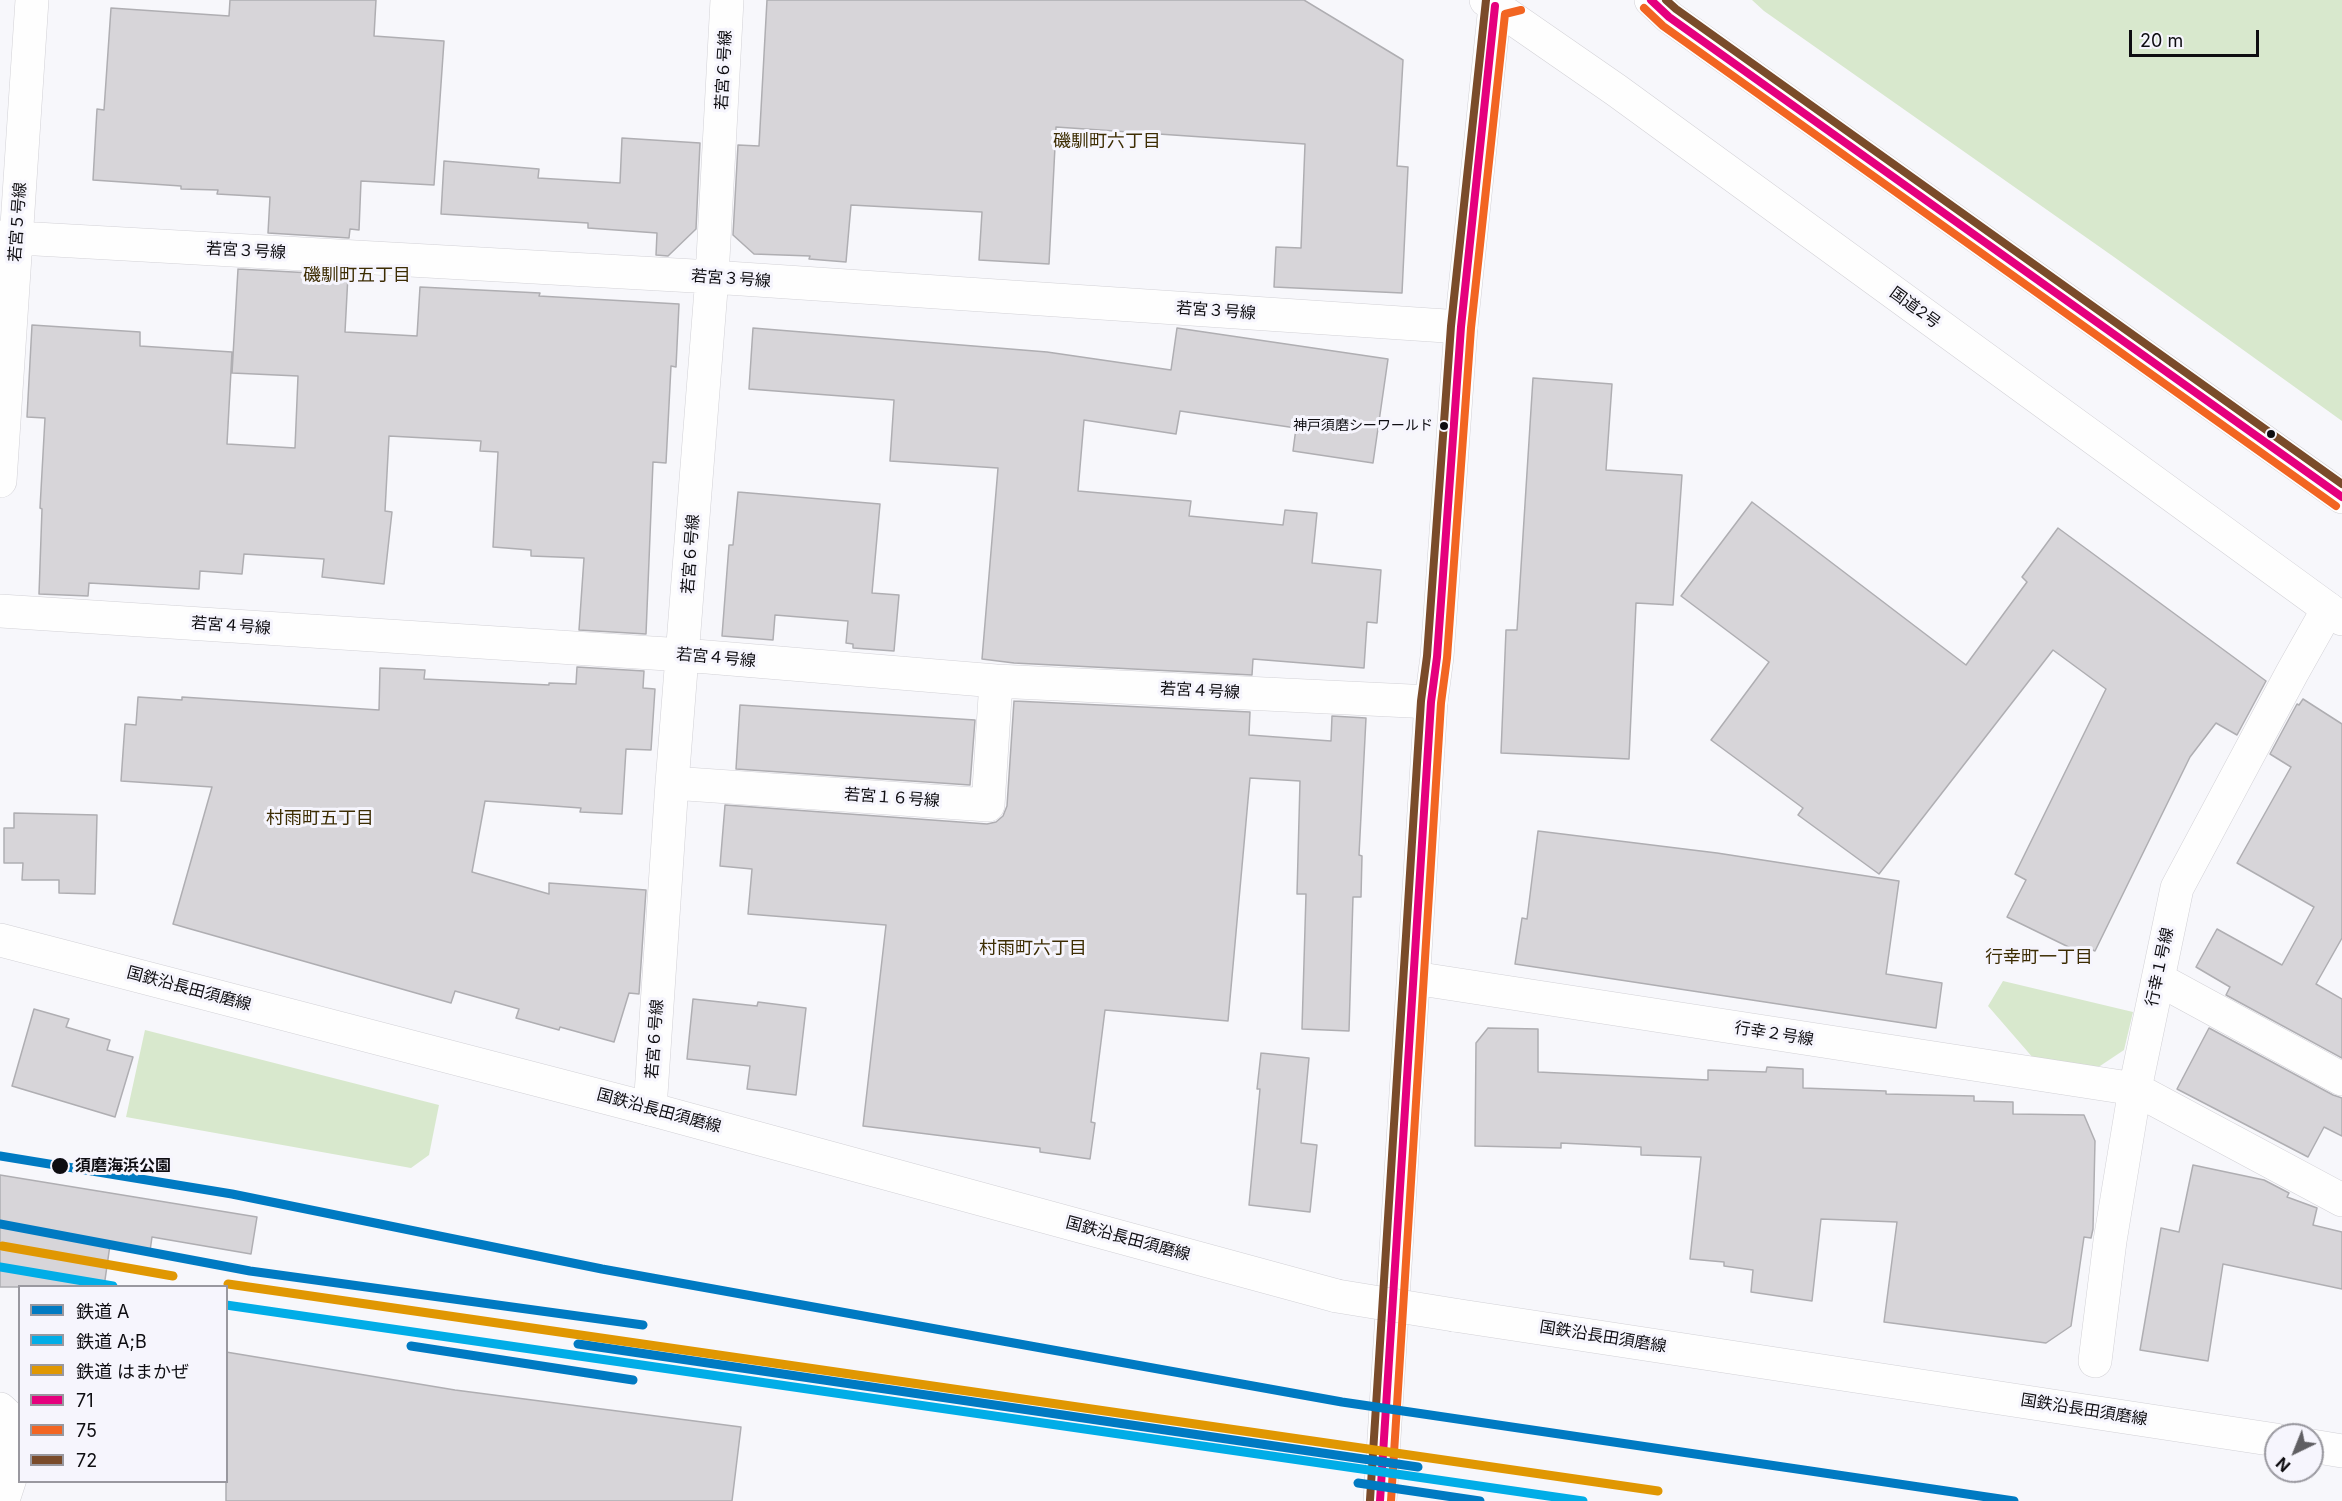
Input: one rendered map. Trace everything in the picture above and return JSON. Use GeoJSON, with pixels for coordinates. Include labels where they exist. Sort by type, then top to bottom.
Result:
{"type":"FeatureCollection","features":[{"type":"Feature","properties":{"kind":"main road","name":"若宮５号線"},"geometry":{"type":"LineString","coordinates":[[0,481],[8,238],[32,0]]}},
{"type":"Feature","properties":{"kind":"main road","name":"若宮６号線"},"geometry":{"type":"LineString","coordinates":[[650,1109],[672,783],[712,277],[727,0]]}},
{"type":"Feature","properties":{"kind":"main road"},"geometry":{"type":"LineString","coordinates":[[1651,0],[1669,17],[2342,497]]}},
{"type":"Feature","properties":{"kind":"main road"},"geometry":{"type":"LineString","coordinates":[[1380,1501],[1431,702],[1437,657],[1461,327],[1485,86],[1498,2]]}},
{"type":"Feature","properties":{"kind":"main road","name":"国道2号"},"geometry":{"type":"LineString","coordinates":[[1498,2],[2335,614]]}},
{"type":"Feature","properties":{"kind":"main road","name":"若宮３号線"},"geometry":{"type":"LineString","coordinates":[[8,238],[712,277],[1461,327]]}},
{"type":"Feature","properties":{"kind":"main road","name":"若宮４号線"},"geometry":{"type":"LineString","coordinates":[[0,611],[683,655],[996,681],[1431,702]]}},
{"type":"Feature","properties":{"kind":"main road","name":"行幸１号線"},"geometry":{"type":"LineString","coordinates":[[2095,1361],[2110,1241],[2135,1089],[2176,888],[2292,673],[2335,614]]}},
{"type":"Feature","properties":{"kind":"main road","name":"若宮１６号線"},"geometry":{"type":"LineString","coordinates":[[672,783],[988,805],[996,681]]}},
{"type":"Feature","properties":{"kind":"main road","name":"国鉄沿長田須磨線"},"geometry":{"type":"LineString","coordinates":[[0,940],[650,1109],[1337,1296],[2264,1438]]}},
{"type":"Feature","properties":{"kind":"main road","name":"行幸２号線"},"geometry":{"type":"LineString","coordinates":[[1414,978],[2135,1089],[2342,1200]]}},
{"type":"Feature","properties":{"kind":"main road"},"geometry":{"type":"LineString","coordinates":[[2158,979],[2342,1078]]}},
{"type":"Feature","properties":{"kind":"main road"},"geometry":{"type":"LineString","coordinates":[[0,1409],[15,1423],[15,1463],[4,1497],[0,1500]]}},
{"type":"Feature","properties":{"kind":"main road"},"geometry":{"type":"LineString","coordinates":[[2324,1448],[2342,1451]]}},
{"type":"Feature","properties":{"kind":"green space"},"geometry":{"type":"Polygon","coordinates":[[[1752,0],[2342,0],[2342,421],[2114,257],[1764,11],[1752,0]]]}},
{"type":"Feature","properties":{"kind":"green space"},"geometry":{"type":"Polygon","coordinates":[[[2003,981],[2133,1012],[2124,1050],[2094,1070],[2034,1059],[1988,1006],[2003,981]]]}},
{"type":"Feature","properties":{"kind":"green space"},"geometry":{"type":"Polygon","coordinates":[[[145,1030],[439,1105],[429,1155],[411,1168],[126,1117],[145,1030]]]}},
{"type":"Feature","properties":{"kind":"building"},"geometry":{"type":"Polygon","coordinates":[[[230,0],[376,0],[374,36],[444,41],[434,185],[361,181],[359,230],[350,229],[349,238],[268,233],[270,197],[217,194],[218,190],[181,189],[181,186],[93,180],[97,109],[104,110],[111,8],[229,16],[230,0]]]}},
{"type":"Feature","properties":{"kind":"building"},"geometry":{"type":"Polygon","coordinates":[[[767,0],[1304,0],[1403,60],[1397,166],[1408,167],[1402,293],[1274,287],[1276,247],[1301,248],[1305,144],[1056,127],[1049,264],[979,260],[982,212],[851,205],[846,262],[809,259],[810,256],[754,254],[733,235],[738,145],[759,146],[767,0]]]}},
{"type":"Feature","properties":{"kind":"building"},"geometry":{"type":"Polygon","coordinates":[[[622,138],[700,143],[696,229],[668,256],[656,255],[657,233],[588,228],[588,223],[441,214],[444,161],[539,169],[538,178],[620,183],[622,138]]]}},
{"type":"Feature","properties":{"kind":"building"},"geometry":{"type":"Polygon","coordinates":[[[238,269],[348,275],[345,332],[417,336],[420,287],[540,293],[539,296],[679,304],[676,367],[671,366],[666,463],[653,462],[646,634],[579,630],[584,558],[531,556],[531,550],[493,547],[498,452],[480,451],[481,441],[389,436],[385,511],[392,512],[384,584],[322,577],[324,559],[244,554],[242,574],[200,571],[199,589],[89,583],[88,596],[39,594],[42,509],[40,508],[45,418],[27,417],[32,325],[140,332],[140,346],[232,352],[227,444],[295,448],[298,376],[232,373],[238,269]]]}},
{"type":"Feature","properties":{"kind":"building"},"geometry":{"type":"Polygon","coordinates":[[[753,328],[1047,352],[1171,370],[1177,328],[1388,359],[1373,463],[1293,451],[1296,428],[1180,411],[1176,434],[1084,420],[1078,491],[1191,501],[1189,516],[1283,525],[1285,510],[1317,513],[1312,563],[1381,570],[1377,623],[1367,622],[1364,668],[1253,659],[1252,675],[1014,663],[982,659],[998,468],[890,461],[894,400],[749,389],[753,328]]]}},
{"type":"Feature","properties":{"kind":"building"},"geometry":{"type":"Polygon","coordinates":[[[1533,378],[1612,384],[1606,470],[1682,475],[1673,605],[1636,603],[1629,759],[1501,753],[1506,630],[1517,630],[1533,378]]]}},
{"type":"Feature","properties":{"kind":"building"},"geometry":{"type":"Polygon","coordinates":[[[738,492],[880,504],[872,593],[899,595],[894,651],[853,648],[853,644],[846,643],[848,621],[775,615],[773,640],[722,636],[729,545],[733,545],[738,492]]]}},
{"type":"Feature","properties":{"kind":"building"},"geometry":{"type":"Polygon","coordinates":[[[1752,502],[1966,665],[2027,582],[2022,577],[2058,528],[2266,681],[2237,735],[2216,723],[2190,757],[2095,951],[2088,948],[2085,955],[2007,917],[2026,880],[2015,874],[2106,689],[2053,650],[1879,874],[1798,815],[1803,808],[1711,740],[1769,662],[1681,596],[1752,502]]]}},
{"type":"Feature","properties":{"kind":"building"},"geometry":{"type":"Polygon","coordinates":[[[577,667],[644,671],[643,688],[655,689],[651,750],[626,749],[622,814],[580,812],[581,808],[485,801],[472,872],[549,894],[549,883],[646,890],[639,994],[629,993],[614,1042],[516,1018],[519,1009],[455,991],[451,1003],[173,924],[212,787],[121,781],[125,724],[136,725],[138,697],[182,700],[182,697],[379,710],[380,668],[425,670],[424,679],[549,685],[549,683],[576,684],[577,667]]]}},
{"type":"Feature","properties":{"kind":"building"},"geometry":{"type":"Polygon","coordinates":[[[2303,699],[2342,724],[2342,938],[2316,984],[2342,999],[2342,1058],[2226,995],[2230,987],[2196,967],[2217,929],[2282,965],[2314,907],[2237,863],[2291,767],[2270,754],[2297,704],[2299,705],[2303,699]]]}},
{"type":"Feature","properties":{"kind":"building"},"geometry":{"type":"Polygon","coordinates":[[[1014,701],[1250,712],[1249,735],[1331,741],[1332,716],[1366,718],[1359,855],[1362,856],[1361,897],[1353,897],[1349,1031],[1302,1029],[1306,894],[1297,894],[1300,781],[1250,778],[1228,1021],[1105,1010],[1091,1122],[1095,1123],[1090,1159],[1040,1152],[1040,1148],[863,1126],[886,925],[748,914],[752,869],[720,866],[725,805],[987,824],[996,822],[1003,816],[1007,806],[1014,701]]]}},
{"type":"Feature","properties":{"kind":"building"},"geometry":{"type":"Polygon","coordinates":[[[740,705],[975,720],[970,785],[736,769],[740,705]]]}},
{"type":"Feature","properties":{"kind":"building"},"geometry":{"type":"Polygon","coordinates":[[[14,813],[97,815],[95,894],[59,893],[59,880],[22,880],[23,863],[4,863],[4,828],[14,828],[14,813]]]}},
{"type":"Feature","properties":{"kind":"building"},"geometry":{"type":"Polygon","coordinates":[[[1538,831],[1717,853],[1899,881],[1886,974],[1942,983],[1936,1028],[1515,964],[1522,918],[1527,919],[1538,831]]]}},
{"type":"Feature","properties":{"kind":"building"},"geometry":{"type":"Polygon","coordinates":[[[693,999],[757,1006],[758,1002],[806,1008],[796,1095],[747,1089],[750,1066],[687,1059],[693,999]]]}},
{"type":"Feature","properties":{"kind":"building"},"geometry":{"type":"Polygon","coordinates":[[[34,1009],[69,1019],[66,1027],[110,1040],[107,1050],[133,1057],[115,1117],[12,1086],[34,1009]]]}},
{"type":"Feature","properties":{"kind":"building"},"geometry":{"type":"Polygon","coordinates":[[[1488,1028],[1538,1029],[1538,1072],[1708,1080],[1708,1070],[1766,1072],[1767,1067],[1803,1069],[1803,1088],[1886,1091],[1886,1094],[1974,1096],[1974,1101],[2013,1102],[2013,1114],[2084,1115],[2095,1141],[2093,1229],[2091,1238],[2084,1237],[2071,1326],[2046,1343],[1884,1322],[1897,1222],[1821,1219],[1812,1301],[1751,1292],[1753,1270],[1724,1266],[1724,1262],[1690,1259],[1701,1157],[1641,1155],[1641,1147],[1561,1143],[1561,1148],[1475,1146],[1476,1043],[1488,1028]]]}},
{"type":"Feature","properties":{"kind":"building"},"geometry":{"type":"Polygon","coordinates":[[[2209,1028],[2342,1098],[2342,1136],[2324,1127],[2308,1157],[2177,1089],[2209,1028]]]}},
{"type":"Feature","properties":{"kind":"building"},"geometry":{"type":"Polygon","coordinates":[[[1261,1053],[1309,1058],[1301,1143],[1317,1145],[1310,1212],[1249,1205],[1260,1089],[1257,1089],[1261,1053]]]}},
{"type":"Feature","properties":{"kind":"building"},"geometry":{"type":"Polygon","coordinates":[[[2193,1165],[2264,1180],[2289,1193],[2287,1197],[2317,1208],[2313,1225],[2342,1232],[2342,1289],[2223,1264],[2208,1361],[2140,1350],[2161,1228],[2179,1232],[2193,1165]]]}},
{"type":"Feature","properties":{"kind":"building"},"geometry":{"type":"Polygon","coordinates":[[[0,1175],[257,1217],[251,1254],[152,1237],[150,1251],[110,1245],[104,1285],[0,1287],[0,1175]]]}},
{"type":"Feature","properties":{"kind":"building"},"geometry":{"type":"Polygon","coordinates":[[[228,1352],[455,1390],[741,1427],[732,1501],[226,1501],[228,1352]]]}},
{"type":"Feature","properties":{"kind":"rail line","name":"A"},"geometry":{"type":"LineString","coordinates":[[0,1156],[232,1194],[602,1269],[1342,1402],[2014,1501]]}},
{"type":"Feature","properties":{"kind":"rail line","name":"A"},"geometry":{"type":"LineString","coordinates":[[0,1224],[250,1271],[643,1325]]}},
{"type":"Feature","properties":{"kind":"rail line","name":"はまかぜ"},"geometry":{"type":"LineString","coordinates":[[2,1246],[173,1276]]}},
{"type":"Feature","properties":{"kind":"rail line","name":"A;B"},"geometry":{"type":"LineString","coordinates":[[0,1267],[107,1285]]}},
{"type":"Feature","properties":{"kind":"rail line","name":"はまかぜ"},"geometry":{"type":"LineString","coordinates":[[228,1284],[1658,1491]]}},
{"type":"Feature","properties":{"kind":"rail line","name":"A;B"},"geometry":{"type":"LineString","coordinates":[[228,1305],[1583,1501]]}},
{"type":"Feature","properties":{"kind":"rail line","name":"A"},"geometry":{"type":"LineString","coordinates":[[578,1344],[1418,1467]]}},
{"type":"Feature","properties":{"kind":"rail line","name":"A"},"geometry":{"type":"LineString","coordinates":[[411,1346],[633,1380]]}},
{"type":"Feature","properties":{"kind":"rail line","name":"A"},"geometry":{"type":"LineString","coordinates":[[1358,1483],[1480,1501]]}},
{"type":"Feature","properties":{"kind":"transit line","name":"72"},"geometry":{"type":"LineString","coordinates":[[1370,1500],[1421,701],[1427,656],[1451,326],[1486,0]]}},
{"type":"Feature","properties":{"kind":"transit line","name":"71"},"geometry":{"type":"LineString","coordinates":[[1651,0],[1669,17],[2342,497]]}},
{"type":"Feature","properties":{"kind":"transit line","name":"72"},"geometry":{"type":"LineString","coordinates":[[1666,0],[2342,484]]}},
{"type":"Feature","properties":{"kind":"transit line","name":"71"},"geometry":{"type":"LineString","coordinates":[[1380,1501],[1431,702],[1437,657],[1461,327],[1495,6]]}},
{"type":"Feature","properties":{"kind":"transit line","name":"75"},"geometry":{"type":"LineString","coordinates":[[1644,8],[1663,26],[2336,506]]}},
{"type":"Feature","properties":{"kind":"transit line","name":"75"},"geometry":{"type":"LineString","coordinates":[[1391,1501],[1441,703],[1447,658],[1471,328],[1505,14],[1521,10]]}},
{"type":"Feature","properties":{"kind":"place","name":"神戸須磨シーワールド"},"geometry":{"type":"Point","coordinates":[1444,426]}},
{"type":"Feature","properties":{"kind":"place","name":"須磨海浜公園"},"geometry":{"type":"Point","coordinates":[60,1166]}},
{"type":"Feature","properties":{"kind":"district","name":"磯馴町六丁目"},"geometry":{"type":"Point","coordinates":[1107,142]}},
{"type":"Feature","properties":{"kind":"district","name":"磯馴町五丁目"},"geometry":{"type":"Point","coordinates":[357,276]}},
{"type":"Feature","properties":{"kind":"district","name":"村雨町五丁目"},"geometry":{"type":"Point","coordinates":[320,819]}},
{"type":"Feature","properties":{"kind":"district","name":"村雨町六丁目"},"geometry":{"type":"Point","coordinates":[1033,949]}},
{"type":"Feature","properties":{"kind":"district","name":"行幸町一丁目"},"geometry":{"type":"Point","coordinates":[2039,958]}}]}
